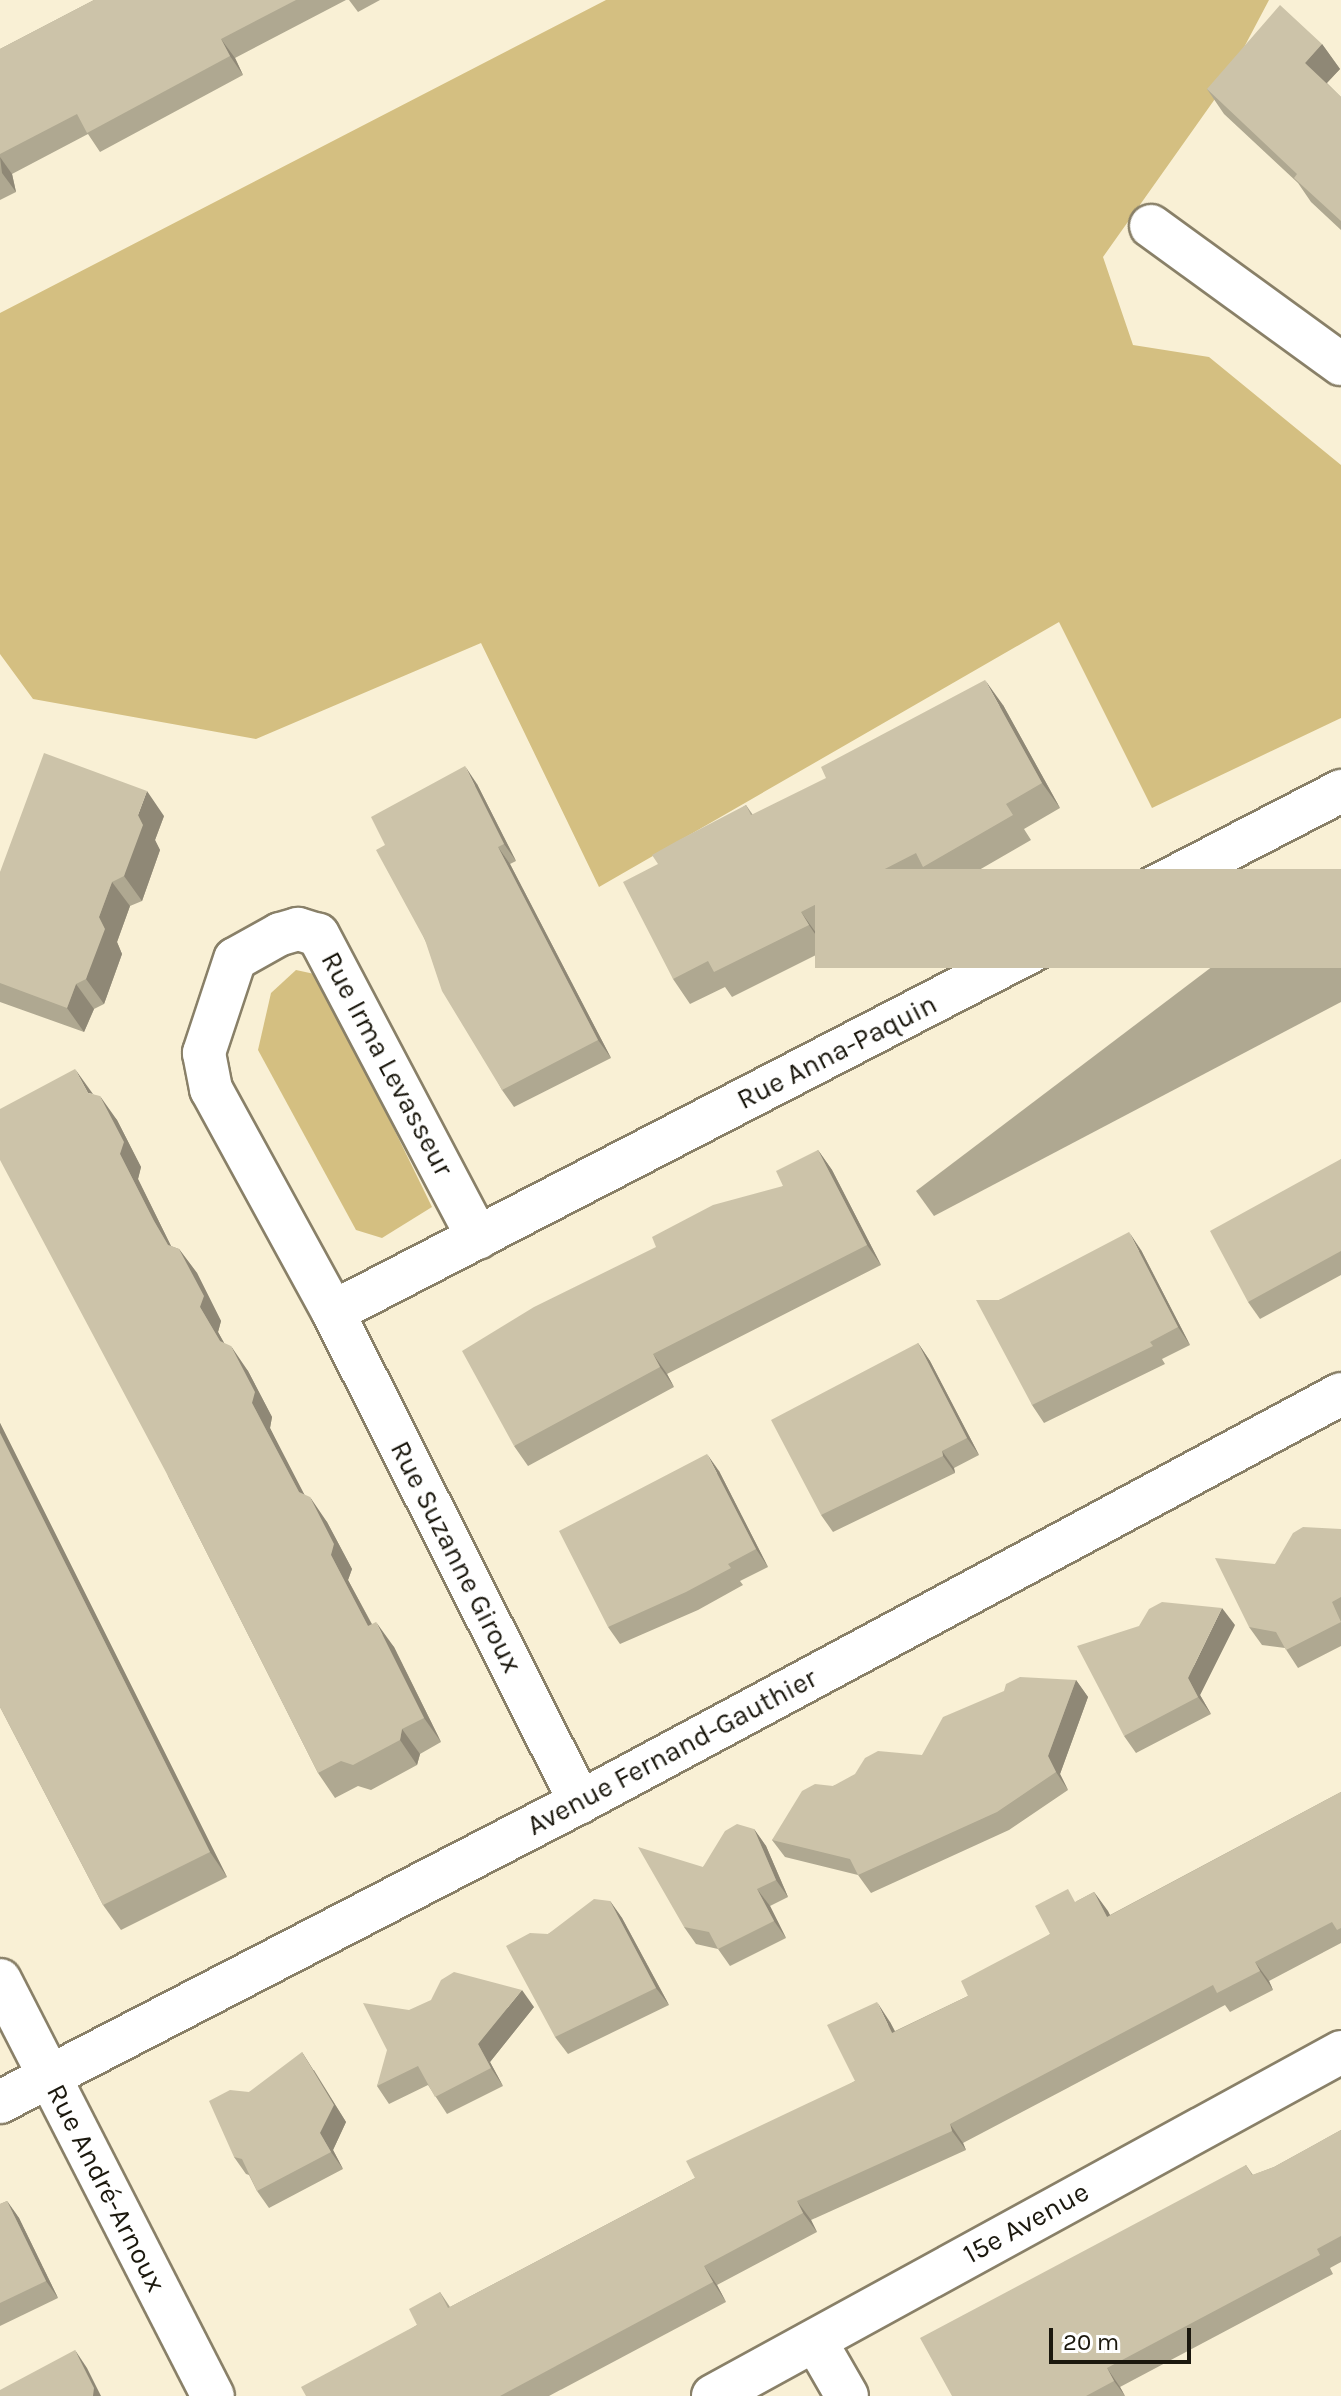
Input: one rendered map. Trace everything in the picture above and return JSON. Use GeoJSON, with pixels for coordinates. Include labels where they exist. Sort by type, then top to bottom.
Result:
{"type":"FeatureCollection","features":[{"type":"Feature","properties":{"kind":"street"},"geometry":{"type":"LineString","coordinates":[[1151,226],[1341,364]]}},
{"type":"Feature","properties":{"kind":"street","name":"Rue Anna-Paquin"},"geometry":{"type":"LineString","coordinates":[[333,1312],[1341,791]]}},
{"type":"Feature","properties":{"kind":"street","name":"Rue Irma Levasseur"},"geometry":{"type":"LineString","coordinates":[[333,1312],[211,1089],[207,1073],[208,1034],[235,959],[255,943],[298,929],[318,935],[478,1238]]}},
{"type":"Feature","properties":{"kind":"street","name":"Rue Suzanne Giroux"},"geometry":{"type":"LineString","coordinates":[[333,1312],[580,1802]]}},
{"type":"Feature","properties":{"kind":"street","name":"Avenue Fernand-Gauthier"},"geometry":{"type":"LineString","coordinates":[[0,2102],[50,2080],[580,1802],[1341,1394]]}},
{"type":"Feature","properties":{"kind":"street","name":"Rue André-Arnoux"},"geometry":{"type":"LineString","coordinates":[[0,1980],[213,2396]]}},
{"type":"Feature","properties":{"kind":"street","name":"15e Avenue"},"geometry":{"type":"LineString","coordinates":[[713,2396],[1341,2052]]}},
{"type":"Feature","properties":{"kind":"street"},"geometry":{"type":"LineString","coordinates":[[816,2342],[847,2396]]}},
{"type":"Feature","properties":{"kind":"shaded area"},"geometry":{"type":"Polygon","coordinates":[[[606,0],[1269,0],[1222,89],[1103,257],[1133,345],[1209,357],[1341,465],[1341,718],[1152,808],[1059,622],[599,887],[481,643],[256,739],[33,699],[0,654],[0,313],[606,0]]]}},
{"type":"Feature","properties":{"kind":"shaded area"},"geometry":{"type":"Polygon","coordinates":[[[296,970],[319,975],[432,1207],[382,1238],[356,1230],[258,1050],[271,993],[296,970]]]}},
{"type":"Feature","properties":{"kind":"building"},"geometry":{"type":"Polygon","coordinates":[[[94,0],[296,0],[221,39],[230,56],[87,133],[77,114],[0,154],[0,49],[94,0]]]}},
{"type":"Feature","properties":{"kind":"building"},"geometry":{"type":"Polygon","coordinates":[[[1280,5],[1322,44],[1305,63],[1341,97],[1341,221],[1294,178],[1297,174],[1207,89],[1280,5]]]}},
{"type":"Feature","properties":{"kind":"building"},"geometry":{"type":"Polygon","coordinates":[[[985,680],[1042,783],[1006,804],[1013,815],[923,867],[916,853],[801,912],[809,925],[714,972],[708,961],[673,979],[623,882],[658,864],[652,855],[677,841],[746,805],[751,815],[826,778],[821,767],[985,680]]]}},
{"type":"Feature","properties":{"kind":"building"},"geometry":{"type":"Polygon","coordinates":[[[44,753],[147,791],[138,815],[143,825],[124,876],[112,882],[99,917],[105,929],[86,979],[76,984],[67,1008],[0,983],[0,872],[44,753]]]}},
{"type":"Feature","properties":{"kind":"building"},"geometry":{"type":"Polygon","coordinates":[[[465,766],[504,844],[498,847],[598,1040],[502,1090],[442,991],[425,940],[376,850],[385,845],[371,817],[465,766]]]}},
{"type":"Feature","properties":{"kind":"building"},"geometry":{"type":"Polygon","coordinates":[[[815,869],[1341,869],[1341,968],[815,968],[815,869]]]}},
{"type":"Feature","properties":{"kind":"building"},"geometry":{"type":"Polygon","coordinates":[[[75,1069],[88,1093],[100,1096],[124,1142],[120,1154],[154,1221],[168,1245],[179,1249],[204,1296],[200,1307],[220,1341],[231,1346],[255,1392],[252,1403],[299,1492],[310,1497],[334,1544],[331,1555],[368,1626],[376,1622],[424,1718],[402,1729],[400,1740],[353,1765],[341,1761],[318,1773],[168,1476],[0,1160],[0,1109],[75,1069]]]}},
{"type":"Feature","properties":{"kind":"building"},"geometry":{"type":"Polygon","coordinates":[[[818,1150],[867,1245],[653,1354],[660,1367],[514,1446],[462,1351],[534,1307],[656,1247],[652,1237],[713,1205],[783,1186],[776,1171],[818,1150]]]}},
{"type":"Feature","properties":{"kind":"building"},"geometry":{"type":"Polygon","coordinates":[[[1341,1159],[1341,1251],[1248,1302],[1210,1231],[1341,1159]]]}},
{"type":"Feature","properties":{"kind":"building"},"geometry":{"type":"Polygon","coordinates":[[[1129,1232],[1178,1327],[1150,1342],[1153,1346],[1032,1405],[976,1300],[999,1300],[1129,1232]]]}},
{"type":"Feature","properties":{"kind":"building"},"geometry":{"type":"Polygon","coordinates":[[[918,1343],[967,1438],[942,1451],[943,1456],[821,1515],[771,1420],[918,1343]]]}},
{"type":"Feature","properties":{"kind":"building"},"geometry":{"type":"Polygon","coordinates":[[[0,1433],[210,1852],[103,1905],[0,1707],[0,1433]]]}},
{"type":"Feature","properties":{"kind":"building"},"geometry":{"type":"Polygon","coordinates":[[[707,1454],[756,1549],[728,1564],[731,1568],[686,1592],[608,1627],[559,1531],[707,1454]]]}},
{"type":"Feature","properties":{"kind":"building"},"geometry":{"type":"Polygon","coordinates":[[[1303,1527],[1341,1529],[1341,1597],[1332,1602],[1341,1622],[1286,1650],[1276,1632],[1249,1627],[1215,1558],[1275,1564],[1293,1533],[1303,1527]]]}},
{"type":"Feature","properties":{"kind":"building"},"geometry":{"type":"Polygon","coordinates":[[[1162,1602],[1222,1608],[1188,1678],[1198,1697],[1124,1736],[1077,1646],[1139,1626],[1149,1609],[1162,1602]]]}},
{"type":"Feature","properties":{"kind":"building"},"geometry":{"type":"Polygon","coordinates":[[[1020,1677],[1076,1680],[1048,1756],[1056,1772],[997,1812],[858,1875],[850,1859],[772,1840],[802,1791],[815,1784],[833,1786],[855,1774],[865,1758],[878,1751],[922,1755],[943,1717],[1004,1691],[1006,1684],[1020,1677]]]}},
{"type":"Feature","properties":{"kind":"building"},"geometry":{"type":"Polygon","coordinates":[[[1341,1792],[1341,1928],[1337,1930],[1332,1922],[1255,1962],[1260,1971],[1217,1993],[1213,1985],[950,2124],[952,2131],[797,2201],[803,2213],[704,2266],[713,2282],[500,2396],[306,2396],[301,2387],[417,2325],[409,2309],[440,2292],[448,2308],[695,2178],[686,2161],[855,2081],[827,2025],[877,2002],[892,2033],[968,1996],[961,1981],[1050,1934],[1035,1906],[1068,1889],[1075,1902],[1094,1892],[1107,1917],[1341,1792]]]}},
{"type":"Feature","properties":{"kind":"building"},"geometry":{"type":"Polygon","coordinates":[[[737,1824],[754,1829],[776,1880],[757,1889],[774,1921],[718,1949],[709,1932],[684,1927],[638,1847],[703,1867],[725,1831],[737,1824]]]}},
{"type":"Feature","properties":{"kind":"building"},"geometry":{"type":"Polygon","coordinates":[[[594,1899],[610,1901],[656,1988],[555,2037],[506,1946],[530,1933],[548,1934],[594,1899]]]}},
{"type":"Feature","properties":{"kind":"building"},"geometry":{"type":"Polygon","coordinates":[[[454,1972],[522,1990],[478,2044],[491,2068],[435,2097],[418,2066],[377,2086],[387,2050],[363,2003],[409,2010],[431,2000],[441,1980],[454,1972]]]}},
{"type":"Feature","properties":{"kind":"building"},"geometry":{"type":"Polygon","coordinates":[[[302,2052],[334,2105],[320,2133],[331,2152],[257,2191],[242,2159],[234,2157],[209,2101],[230,2090],[249,2092],[302,2052]]]}},
{"type":"Feature","properties":{"kind":"building"},"geometry":{"type":"Polygon","coordinates":[[[1341,2130],[1341,2236],[1317,2249],[1320,2255],[1107,2368],[1114,2381],[1086,2396],[952,2396],[920,2338],[1246,2165],[1252,2175],[1274,2167],[1341,2130]]]}},
{"type":"Feature","properties":{"kind":"building"},"geometry":{"type":"Polygon","coordinates":[[[7,2201],[46,2281],[0,2303],[0,2204],[7,2201]]]}},
{"type":"Feature","properties":{"kind":"building"},"geometry":{"type":"Polygon","coordinates":[[[75,2350],[94,2388],[93,2396],[0,2396],[0,2390],[75,2350]]]}}]}
